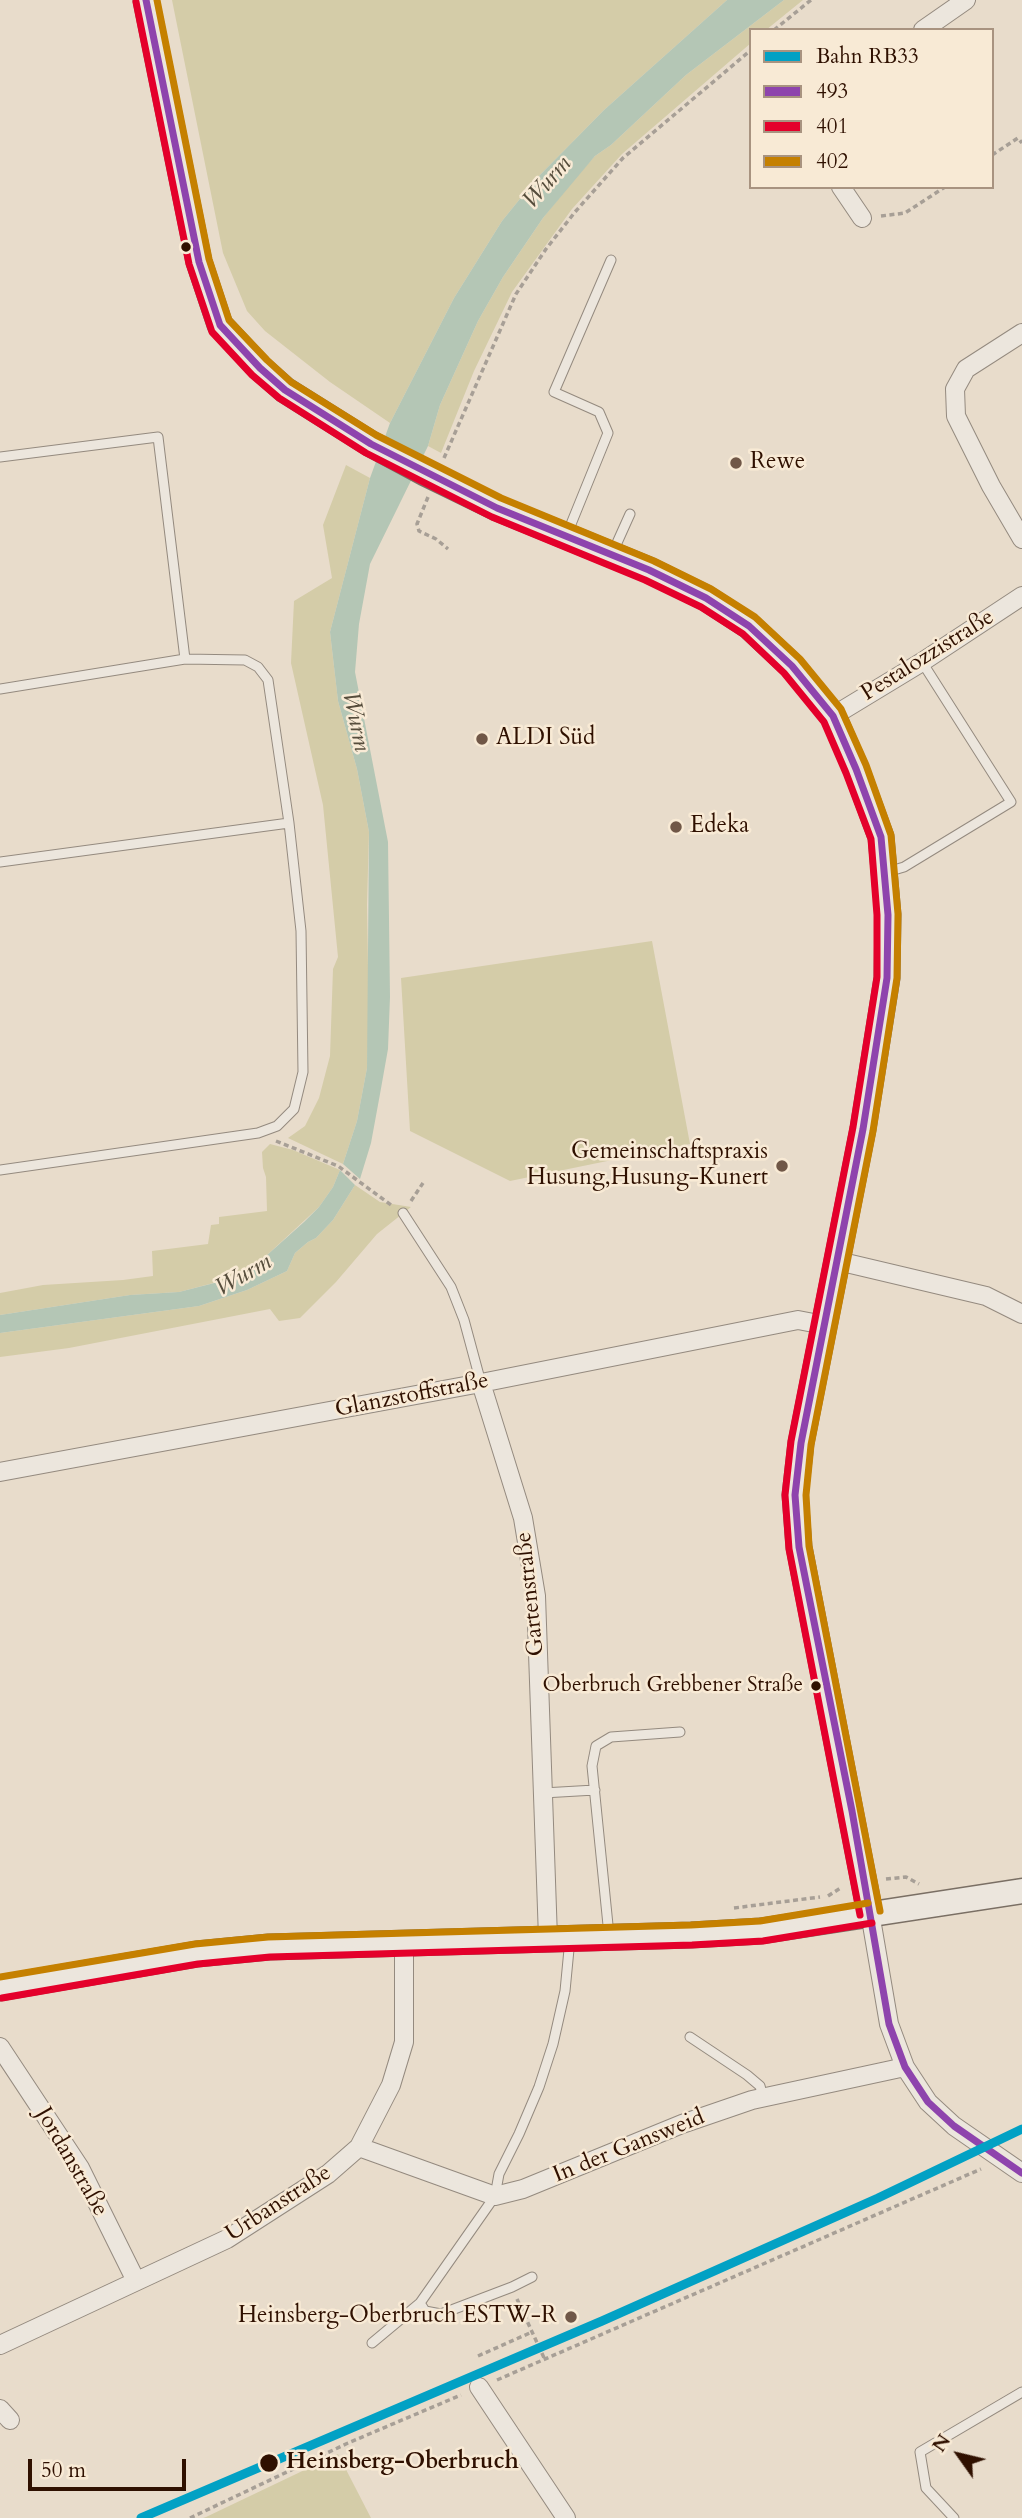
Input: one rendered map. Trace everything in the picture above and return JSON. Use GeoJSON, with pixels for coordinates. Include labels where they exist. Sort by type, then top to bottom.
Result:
{"type":"FeatureCollection","features":[{"type":"Feature","properties":{"kind":"street"},"geometry":{"type":"LineString","coordinates":[[146,0],[199,262],[220,325],[260,368],[285,390],[370,444],[430,476],[566,537],[649,570],[706,598],[748,626],[792,666],[833,716],[856,769],[881,837],[888,915],[887,978],[863,1129],[801,1443],[795,1495],[799,1547],[889,2024],[905,2067],[928,2102],[954,2126],[1022,2173]]}},
{"type":"Feature","properties":{"kind":"street"},"geometry":{"type":"LineString","coordinates":[[926,28],[966,0]]}},
{"type":"Feature","properties":{"kind":"street"},"geometry":{"type":"LineString","coordinates":[[842,189],[862,218]]}},
{"type":"Feature","properties":{"kind":"street"},"geometry":{"type":"LineString","coordinates":[[1022,332],[967,369],[955,389],[957,416],[991,486],[1022,539]]}},
{"type":"Feature","properties":{"kind":"street","name":"Pestalozzistraße"},"geometry":{"type":"LineString","coordinates":[[833,716],[922,662],[1022,596]]}},
{"type":"Feature","properties":{"kind":"street"},"geometry":{"type":"LineString","coordinates":[[838,1261],[986,1296],[1022,1314]]}},
{"type":"Feature","properties":{"kind":"street","name":"Glanzstoffstraße"},"geometry":{"type":"LineString","coordinates":[[0,1472],[481,1383],[798,1320],[824,1325]]}},
{"type":"Feature","properties":{"kind":"street","name":"Gartenstraße"},"geometry":{"type":"LineString","coordinates":[[481,1383],[523,1518],[536,1596],[543,1793],[559,1937]]}},
{"type":"Feature","properties":{"kind":"street"},"geometry":{"type":"LineString","coordinates":[[0,1987],[197,1954],[269,1947],[761,1931],[1022,1891]]}},
{"type":"Feature","properties":{"kind":"street","name":"Urbanstraße"},"geometry":{"type":"LineString","coordinates":[[0,2345],[227,2239],[328,2174],[359,2147],[391,2085],[404,2042],[404,1943]]}},
{"type":"Feature","properties":{"kind":"street","name":"Jordanstraße"},"geometry":{"type":"LineString","coordinates":[[0,2047],[80,2168],[136,2281]]}},
{"type":"Feature","properties":{"kind":"street","name":"In der Gansweid"},"geometry":{"type":"LineString","coordinates":[[495,2196],[523,2189],[682,2124],[763,2098],[905,2067]]}},
{"type":"Feature","properties":{"kind":"street"},"geometry":{"type":"LineString","coordinates":[[359,2147],[495,2196]]}},
{"type":"Feature","properties":{"kind":"street"},"geometry":{"type":"LineString","coordinates":[[479,2387],[566,2518]]}},
{"type":"Feature","properties":{"kind":"lane"},"geometry":{"type":"LineString","coordinates":[[566,537],[608,433],[599,412],[554,392],[611,260]]}},
{"type":"Feature","properties":{"kind":"lane"},"geometry":{"type":"LineString","coordinates":[[0,457],[158,437],[185,659]]}},
{"type":"Feature","properties":{"kind":"lane"},"geometry":{"type":"LineString","coordinates":[[611,555],[630,514]]}},
{"type":"Feature","properties":{"kind":"lane"},"geometry":{"type":"LineString","coordinates":[[0,688],[185,659],[245,660],[258,667],[268,680],[289,823],[301,931],[303,1072],[294,1109],[277,1126],[258,1133],[0,1170]]}},
{"type":"Feature","properties":{"kind":"lane"},"geometry":{"type":"LineString","coordinates":[[922,662],[1011,802]]}},
{"type":"Feature","properties":{"kind":"lane"},"geometry":{"type":"LineString","coordinates":[[885,873],[904,867],[1011,802],[1022,799]]}},
{"type":"Feature","properties":{"kind":"lane"},"geometry":{"type":"LineString","coordinates":[[0,862],[289,823]]}},
{"type":"Feature","properties":{"kind":"lane"},"geometry":{"type":"LineString","coordinates":[[403,1213],[451,1287],[464,1320],[481,1383]]}},
{"type":"Feature","properties":{"kind":"lane"},"geometry":{"type":"LineString","coordinates":[[609,1937],[592,1766],[596,1746],[611,1737],[680,1732]]}},
{"type":"Feature","properties":{"kind":"lane"},"geometry":{"type":"LineString","coordinates":[[543,1793],[595,1790]]}},
{"type":"Feature","properties":{"kind":"lane"},"geometry":{"type":"LineString","coordinates":[[372,2343],[420,2303],[495,2196],[499,2174],[519,2134],[553,2044],[565,1991],[559,1937]]}},
{"type":"Feature","properties":{"kind":"lane"},"geometry":{"type":"LineString","coordinates":[[690,2037],[747,2074],[760,2086],[763,2098]]}},
{"type":"Feature","properties":{"kind":"lane"},"geometry":{"type":"LineString","coordinates":[[420,2303],[425,2311],[441,2314],[532,2277]]}},
{"type":"Feature","properties":{"kind":"lane"},"geometry":{"type":"LineString","coordinates":[[954,2518],[926,2488],[920,2452],[1022,2392]]}},
{"type":"Feature","properties":{"kind":"path"},"geometry":{"type":"LineString","coordinates":[[776,28],[811,0]]}},
{"type":"Feature","properties":{"kind":"path"},"geometry":{"type":"LineString","coordinates":[[447,549],[436,539],[419,531],[417,524],[430,476],[516,294],[575,212],[623,158],[749,52]]}},
{"type":"Feature","properties":{"kind":"path"},"geometry":{"type":"LineString","coordinates":[[994,154],[1018,138],[1022,143]]}},
{"type":"Feature","properties":{"kind":"path"},"geometry":{"type":"LineString","coordinates":[[862,218],[905,214],[941,189]]}},
{"type":"Feature","properties":{"kind":"path"},"geometry":{"type":"LineString","coordinates":[[258,1133],[338,1167],[363,1186]]}},
{"type":"Feature","properties":{"kind":"path"},"geometry":{"type":"LineString","coordinates":[[190,2518],[348,2443],[545,2360],[963,2175],[1003,2162]]}},
{"type":"Feature","properties":{"kind":"path"},"geometry":{"type":"LineString","coordinates":[[512,2287],[545,2360]]}},
{"type":"Feature","properties":{"kind":"path"},"geometry":{"type":"LineString","coordinates":[[478,2356],[532,2332]]}},
{"type":"Feature","properties":{"kind":"shaded area"},"geometry":{"type":"Polygon","coordinates":[[[172,0],[727,0],[604,110],[536,179],[502,221],[454,298],[390,423],[330,382],[265,331],[247,311],[223,253],[172,0]]]}},
{"type":"Feature","properties":{"kind":"shaded area"},"geometry":{"type":"Polygon","coordinates":[[[784,0],[803,0],[768,28],[749,28],[749,45],[622,154],[572,209],[512,292],[474,371],[441,453],[428,446],[440,405],[478,321],[503,277],[543,218],[595,156],[611,145],[686,75],[784,0]]]}},
{"type":"Feature","properties":{"kind":"shaded area"},"geometry":{"type":"Polygon","coordinates":[[[346,465],[370,478],[330,632],[338,701],[357,769],[369,832],[369,1025],[367,1068],[357,1121],[343,1164],[288,1138],[305,1126],[319,1098],[330,1056],[333,969],[338,957],[323,805],[291,663],[294,601],[332,578],[323,525],[346,465]]]}},
{"type":"Feature","properties":{"kind":"shaded area"},"geometry":{"type":"Polygon","coordinates":[[[652,941],[690,1144],[510,1181],[410,1131],[401,978],[652,941]]]}},
{"type":"Feature","properties":{"kind":"shaded area"},"geometry":{"type":"Polygon","coordinates":[[[270,1144],[293,1150],[340,1170],[333,1187],[319,1207],[266,1256],[244,1271],[225,1280],[179,1292],[130,1295],[0,1315],[0,1293],[43,1285],[153,1276],[152,1251],[208,1244],[211,1225],[219,1224],[219,1217],[267,1211],[262,1152],[270,1144]]]}},
{"type":"Feature","properties":{"kind":"shaded area"},"geometry":{"type":"Polygon","coordinates":[[[355,1185],[380,1202],[411,1207],[377,1234],[336,1282],[300,1318],[279,1321],[270,1309],[69,1348],[0,1357],[0,1333],[199,1306],[247,1290],[287,1271],[295,1253],[316,1238],[333,1220],[355,1185]]]}},
{"type":"Feature","properties":{"kind":"shaded area"},"geometry":{"type":"Polygon","coordinates":[[[338,2454],[371,2518],[203,2518],[206,2517],[338,2454]]]}},
{"type":"Feature","properties":{"kind":"water","name":"Wurm"},"geometry":{"type":"Polygon","coordinates":[[[727,0],[784,0],[686,75],[611,145],[595,156],[543,218],[503,277],[478,321],[440,405],[428,446],[370,564],[359,624],[355,672],[388,842],[390,997],[388,1049],[371,1143],[360,1179],[343,1164],[357,1121],[367,1068],[369,832],[357,769],[338,701],[330,632],[370,478],[390,423],[454,298],[502,221],[536,179],[604,110],[727,0]]]}},
{"type":"Feature","properties":{"kind":"water","name":"Wurm"},"geometry":{"type":"Polygon","coordinates":[[[340,1170],[355,1185],[333,1220],[316,1238],[295,1253],[287,1271],[247,1290],[199,1306],[0,1333],[0,1315],[130,1295],[179,1292],[226,1280],[266,1256],[304,1222],[333,1187],[340,1170]]]}},
{"type":"Feature","properties":{"kind":"rail line","name":"RB33"},"geometry":{"type":"LineString","coordinates":[[141,2518],[602,2321],[878,2198],[1022,2129]]}},
{"type":"Feature","properties":{"kind":"transit line","name":"493"},"geometry":{"type":"LineString","coordinates":[[146,0],[199,262],[220,325],[260,368],[285,390],[371,444],[497,508],[649,570],[706,598],[749,626],[792,666],[833,716],[856,769],[881,837],[888,915],[887,978],[863,1129],[801,1443],[795,1495],[799,1547],[852,1811],[889,2024],[905,2067],[928,2102],[954,2126],[1022,2173]]}},
{"type":"Feature","properties":{"kind":"transit line","name":"402"},"geometry":{"type":"LineString","coordinates":[[157,0],[209,259],[229,320],[291,382],[376,435],[501,498],[654,561],[711,589],[755,617],[800,659],[841,709],[866,765],[891,835],[898,914],[897,978],[873,1131],[811,1445],[806,1495],[809,1546],[880,1911]]}},
{"type":"Feature","properties":{"kind":"transit line","name":"401"},"geometry":{"type":"LineString","coordinates":[[136,2],[189,264],[212,332],[252,375],[279,398],[366,453],[492,517],[645,580],[701,607],[743,634],[784,673],[824,722],[871,839],[877,915],[877,977],[853,1127],[791,1441],[785,1495],[789,1549],[860,1915]]}},
{"type":"Feature","properties":{"kind":"transit line","name":"402"},"geometry":{"type":"LineString","coordinates":[[0,1977],[195,1944],[268,1937],[691,1925],[760,1921],[868,1903]]}},
{"type":"Feature","properties":{"kind":"transit line","name":"401"},"geometry":{"type":"LineString","coordinates":[[2,1998],[198,1964],[270,1957],[763,1941],[872,1923]]}},
{"type":"Feature","properties":{"kind":"place","name":"Rewe"},"geometry":{"type":"Point","coordinates":[736,463]}},
{"type":"Feature","properties":{"kind":"place","name":"ALDI Süd"},"geometry":{"type":"Point","coordinates":[482,739]}},
{"type":"Feature","properties":{"kind":"place","name":"Edeka"},"geometry":{"type":"Point","coordinates":[676,827]}},
{"type":"Feature","properties":{"kind":"place","name":"Gemeinschaftspraxis Husung,Husung-Kunert"},"geometry":{"type":"Point","coordinates":[782,1166]}},
{"type":"Feature","properties":{"kind":"place","name":"Oberbruch Grebbener Straße"},"geometry":{"type":"Point","coordinates":[816,1686]}},
{"type":"Feature","properties":{"kind":"place","name":"Heinsberg-Oberbruch ESTW-R"},"geometry":{"type":"Point","coordinates":[571,2317]}},
{"type":"Feature","properties":{"kind":"place","name":"Heinsberg-Oberbruch"},"geometry":{"type":"Point","coordinates":[269,2463]}}]}
